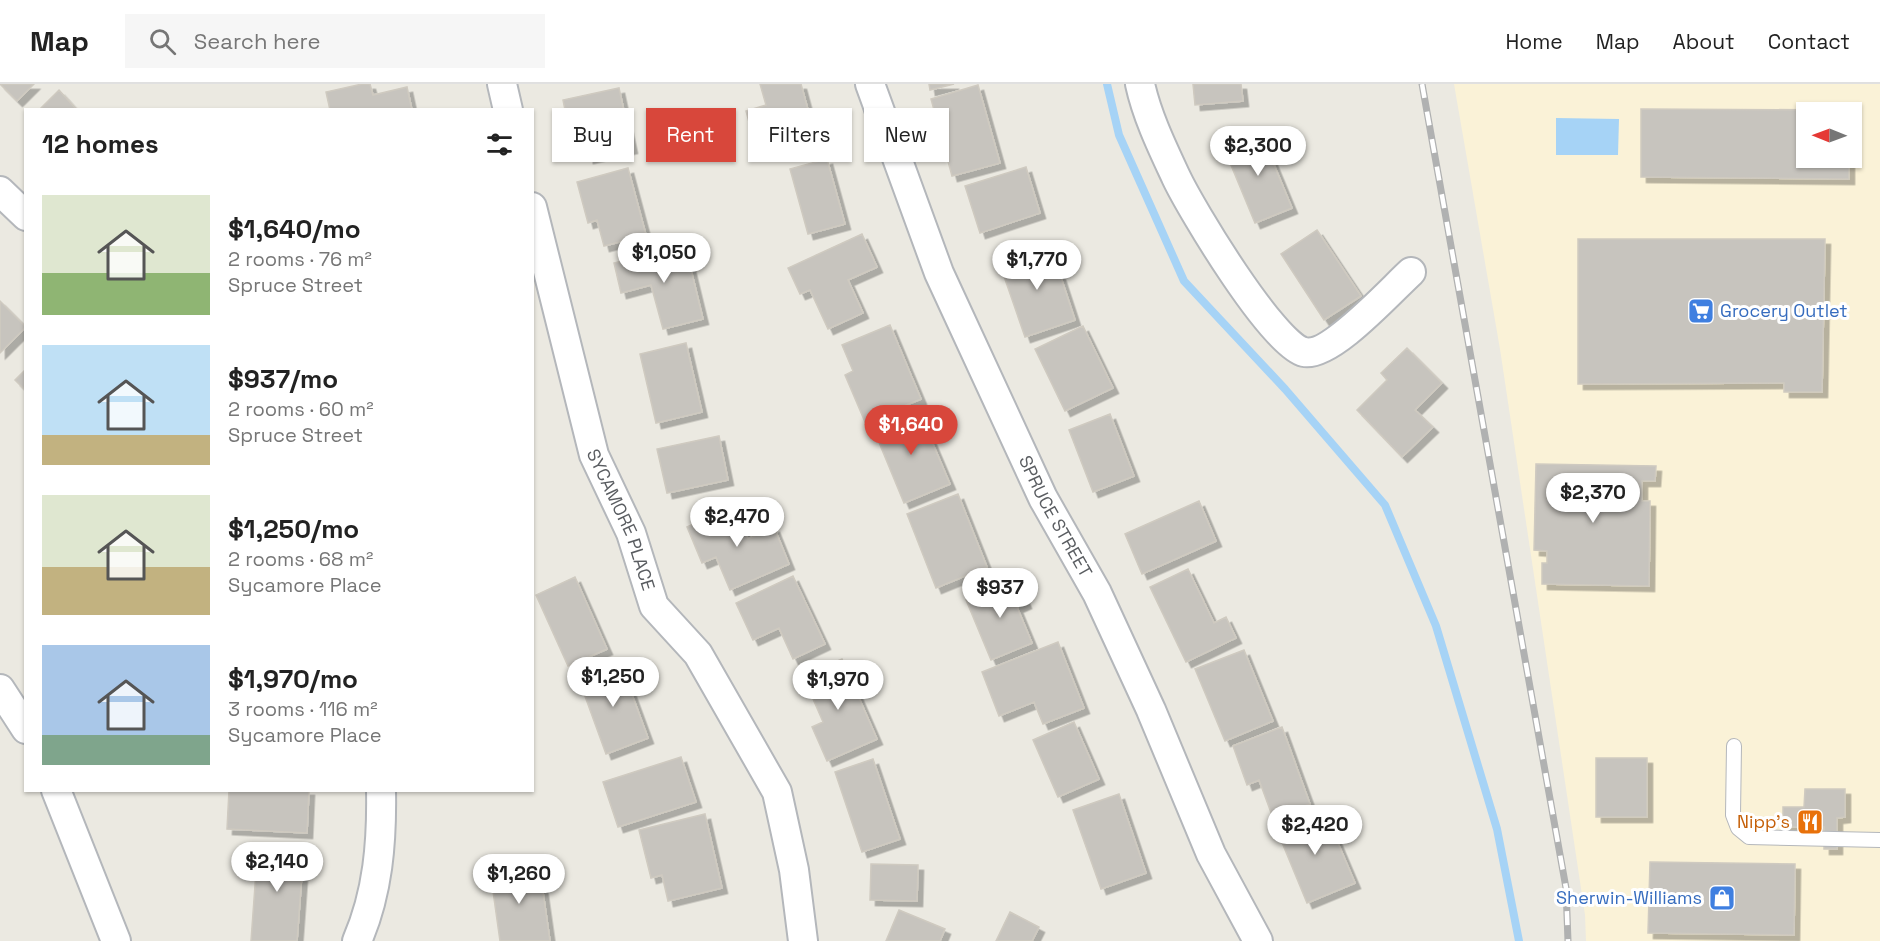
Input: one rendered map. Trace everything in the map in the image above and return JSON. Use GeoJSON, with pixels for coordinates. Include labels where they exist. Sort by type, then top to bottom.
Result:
{"type":"FeatureCollection","features":[{"type":"Feature","properties":{"kind":"street"},"geometry":{"type":"LineString","coordinates":[[502,84],[508,108]]}},
{"type":"Feature","properties":{"kind":"street","name":"SPRUCE STREET"},"geometry":{"type":"LineString","coordinates":[[870,84],[939,273],[1043,498],[1097,593],[1151,710],[1211,854],[1258,941]]}},
{"type":"Feature","properties":{"kind":"street"},"geometry":{"type":"LineString","coordinates":[[1140,84],[1144,104],[1176,179],[1215,244],[1264,316],[1287,342],[1304,352],[1322,349],[1336,340],[1411,272]]}},
{"type":"Feature","properties":{"kind":"street"},"geometry":{"type":"LineString","coordinates":[[0,191],[24,214]]}},
{"type":"Feature","properties":{"kind":"street","name":"SYCAMORE PLACE"},"geometry":{"type":"LineString","coordinates":[[534,215],[594,455],[631,533],[654,606],[698,654],[777,792],[794,870],[803,941]]}},
{"type":"Feature","properties":{"kind":"street"},"geometry":{"type":"LineString","coordinates":[[0,689],[24,726]]}},
{"type":"Feature","properties":{"kind":"street"},"geometry":{"type":"LineString","coordinates":[[57,792],[116,941]]}},
{"type":"Feature","properties":{"kind":"street"},"geometry":{"type":"LineString","coordinates":[[357,941],[369,915],[382,842],[381,792]]}},
{"type":"Feature","properties":{"kind":"lane"},"geometry":{"type":"LineString","coordinates":[[1734,746],[1733,815],[1738,828],[1749,837],[1880,840]]}},
{"type":"Feature","properties":{"kind":"shaded area"},"geometry":{"type":"Polygon","coordinates":[[[1454,84],[1880,84],[1880,941],[1586,941],[1585,915],[1500,349],[1454,84]]]}},
{"type":"Feature","properties":{"kind":"water"},"geometry":{"type":"Polygon","coordinates":[[[1556,118],[1619,119],[1618,155],[1556,155],[1556,118]]]}},
{"type":"Feature","properties":{"kind":"building"},"geometry":{"type":"Polygon","coordinates":[[[0,84],[34,84],[17,101],[0,84]]]}},
{"type":"Feature","properties":{"kind":"building"},"geometry":{"type":"Polygon","coordinates":[[[370,84],[373,95],[407,87],[412,108],[330,108],[326,92],[370,84]]]}},
{"type":"Feature","properties":{"kind":"building"},"geometry":{"type":"Polygon","coordinates":[[[760,84],[801,84],[808,108],[756,108],[766,105],[760,84]]]}},
{"type":"Feature","properties":{"kind":"building"},"geometry":{"type":"Polygon","coordinates":[[[929,84],[954,84],[930,90],[929,84]]]}},
{"type":"Feature","properties":{"kind":"building"},"geometry":{"type":"Polygon","coordinates":[[[1193,84],[1241,84],[1243,101],[1195,105],[1193,84]]]}},
{"type":"Feature","properties":{"kind":"building"},"geometry":{"type":"Polygon","coordinates":[[[978,85],[1000,163],[952,176],[948,162],[949,108],[933,108],[931,99],[978,85]]]}},
{"type":"Feature","properties":{"kind":"building"},"geometry":{"type":"Polygon","coordinates":[[[619,88],[623,108],[565,108],[563,100],[619,88]]]}},
{"type":"Feature","properties":{"kind":"building"},"geometry":{"type":"Polygon","coordinates":[[[59,90],[75,108],[41,108],[59,90]]]}},
{"type":"Feature","properties":{"kind":"building"},"geometry":{"type":"Polygon","coordinates":[[[1641,109],[1796,110],[1796,168],[1849,168],[1849,179],[1641,177],[1641,109]]]}},
{"type":"Feature","properties":{"kind":"building"},"geometry":{"type":"Polygon","coordinates":[[[1260,131],[1292,208],[1255,223],[1223,146],[1260,131]]]}},
{"type":"Feature","properties":{"kind":"building"},"geometry":{"type":"Polygon","coordinates":[[[816,162],[828,162],[845,224],[808,234],[790,169],[816,162]]]}},
{"type":"Feature","properties":{"kind":"building"},"geometry":{"type":"Polygon","coordinates":[[[1026,167],[1040,213],[980,233],[965,186],[1026,167]]]}},
{"type":"Feature","properties":{"kind":"building"},"geometry":{"type":"Polygon","coordinates":[[[628,168],[646,235],[604,246],[597,220],[588,223],[577,182],[628,168]]]}},
{"type":"Feature","properties":{"kind":"building"},"geometry":{"type":"Polygon","coordinates":[[[1317,230],[1361,296],[1324,320],[1281,254],[1317,230]]]}},
{"type":"Feature","properties":{"kind":"building"},"geometry":{"type":"Polygon","coordinates":[[[862,234],[877,267],[848,280],[863,313],[828,329],[810,290],[800,294],[788,268],[862,234]]]}},
{"type":"Feature","properties":{"kind":"building","name":"Grocery Outlet"},"geometry":{"type":"Polygon","coordinates":[[[1578,239],[1825,239],[1822,392],[1784,392],[1784,383],[1578,384],[1578,239]]]}},
{"type":"Feature","properties":{"kind":"building"},"geometry":{"type":"Polygon","coordinates":[[[1050,244],[1075,320],[1025,337],[999,262],[1050,244]]]}},
{"type":"Feature","properties":{"kind":"building"},"geometry":{"type":"Polygon","coordinates":[[[685,245],[703,319],[663,329],[651,285],[621,293],[614,263],[685,245]]]}},
{"type":"Feature","properties":{"kind":"building"},"geometry":{"type":"Polygon","coordinates":[[[0,301],[24,325],[24,329],[0,353],[0,301]]]}},
{"type":"Feature","properties":{"kind":"building"},"geometry":{"type":"Polygon","coordinates":[[[890,325],[921,399],[865,422],[845,375],[853,371],[842,345],[890,325]]]}},
{"type":"Feature","properties":{"kind":"building"},"geometry":{"type":"Polygon","coordinates":[[[1083,326],[1113,388],[1065,411],[1035,349],[1083,326]]]}},
{"type":"Feature","properties":{"kind":"building"},"geometry":{"type":"Polygon","coordinates":[[[686,343],[702,412],[656,423],[640,354],[686,343]]]}},
{"type":"Feature","properties":{"kind":"building"},"geometry":{"type":"Polygon","coordinates":[[[1407,348],[1442,383],[1415,410],[1433,427],[1402,457],[1357,410],[1387,380],[1381,373],[1407,348]]]}},
{"type":"Feature","properties":{"kind":"building"},"geometry":{"type":"Polygon","coordinates":[[[24,371],[24,389],[15,380],[24,371]]]}},
{"type":"Feature","properties":{"kind":"building"},"geometry":{"type":"Polygon","coordinates":[[[918,409],[950,484],[904,503],[873,428],[918,409]]]}},
{"type":"Feature","properties":{"kind":"building"},"geometry":{"type":"Polygon","coordinates":[[[1110,414],[1134,476],[1093,492],[1069,430],[1110,414]]]}},
{"type":"Feature","properties":{"kind":"building"},"geometry":{"type":"Polygon","coordinates":[[[719,436],[728,480],[667,493],[657,449],[719,436]]]}},
{"type":"Feature","properties":{"kind":"building"},"geometry":{"type":"Polygon","coordinates":[[[1536,464],[1656,466],[1655,481],[1642,481],[1642,501],[1650,501],[1649,586],[1542,584],[1542,563],[1547,563],[1547,551],[1534,550],[1536,464]]]}},
{"type":"Feature","properties":{"kind":"building"},"geometry":{"type":"Polygon","coordinates":[[[958,494],[987,567],[936,588],[907,514],[958,494]]]}},
{"type":"Feature","properties":{"kind":"building"},"geometry":{"type":"Polygon","coordinates":[[[1199,501],[1216,541],[1142,574],[1125,534],[1199,501]]]}},
{"type":"Feature","properties":{"kind":"building"},"geometry":{"type":"Polygon","coordinates":[[[734,506],[748,539],[774,527],[789,564],[730,590],[716,557],[702,563],[687,527],[734,506]]]}},
{"type":"Feature","properties":{"kind":"building"},"geometry":{"type":"Polygon","coordinates":[[[1188,569],[1214,623],[1226,617],[1236,638],[1186,662],[1150,587],[1188,569]]]}},
{"type":"Feature","properties":{"kind":"building"},"geometry":{"type":"Polygon","coordinates":[[[793,576],[825,644],[793,659],[779,628],[753,640],[736,603],[793,576]]]}},
{"type":"Feature","properties":{"kind":"building"},"geometry":{"type":"Polygon","coordinates":[[[575,577],[607,649],[568,666],[536,595],[575,577]]]}},
{"type":"Feature","properties":{"kind":"building"},"geometry":{"type":"Polygon","coordinates":[[[1016,579],[1026,603],[1017,607],[1032,643],[991,660],[966,600],[1016,579]]]}},
{"type":"Feature","properties":{"kind":"building"},"geometry":{"type":"Polygon","coordinates":[[[1058,642],[1084,708],[1043,724],[1034,702],[999,716],[982,672],[1058,642]]]}},
{"type":"Feature","properties":{"kind":"building"},"geometry":{"type":"Polygon","coordinates":[[[1244,650],[1273,721],[1225,741],[1195,669],[1244,650]]]}},
{"type":"Feature","properties":{"kind":"building"},"geometry":{"type":"Polygon","coordinates":[[[842,659],[877,739],[827,761],[812,727],[823,722],[803,676],[842,659]]]}},
{"type":"Feature","properties":{"kind":"building"},"geometry":{"type":"Polygon","coordinates":[[[620,662],[648,738],[606,754],[578,677],[620,662]]]}},
{"type":"Feature","properties":{"kind":"building"},"geometry":{"type":"Polygon","coordinates":[[[1074,722],[1099,779],[1058,797],[1033,740],[1074,722]]]}},
{"type":"Feature","properties":{"kind":"building"},"geometry":{"type":"Polygon","coordinates":[[[1282,727],[1310,804],[1273,818],[1259,780],[1247,785],[1233,746],[1282,727]]]}},
{"type":"Feature","properties":{"kind":"building"},"geometry":{"type":"Polygon","coordinates":[[[681,757],[696,802],[618,827],[603,782],[681,757]]]}},
{"type":"Feature","properties":{"kind":"building"},"geometry":{"type":"Polygon","coordinates":[[[1596,758],[1647,758],[1647,817],[1596,817],[1596,758]]]}},
{"type":"Feature","properties":{"kind":"building"},"geometry":{"type":"Polygon","coordinates":[[[873,759],[900,839],[862,852],[835,772],[873,759]]]}},
{"type":"Feature","properties":{"kind":"building","name":"Nipp's"},"geometry":{"type":"Polygon","coordinates":[[[1805,789],[1845,789],[1845,817],[1837,818],[1837,849],[1824,849],[1824,827],[1783,827],[1783,807],[1804,807],[1805,789]]]}},
{"type":"Feature","properties":{"kind":"building"},"geometry":{"type":"Polygon","coordinates":[[[229,792],[309,792],[307,833],[227,829],[229,792]]]}},
{"type":"Feature","properties":{"kind":"building"},"geometry":{"type":"Polygon","coordinates":[[[1119,794],[1146,873],[1101,889],[1073,810],[1119,794]]]}},
{"type":"Feature","properties":{"kind":"building"},"geometry":{"type":"Polygon","coordinates":[[[1323,808],[1355,883],[1307,903],[1276,828],[1323,808]]]}},
{"type":"Feature","properties":{"kind":"building"},"geometry":{"type":"Polygon","coordinates":[[[705,814],[722,888],[668,901],[662,875],[651,878],[639,830],[705,814]]]}},
{"type":"Feature","properties":{"kind":"building"},"geometry":{"type":"Polygon","coordinates":[[[258,844],[304,847],[297,941],[251,941],[258,844]]]}},
{"type":"Feature","properties":{"kind":"building","name":"Sherwin-Williams"},"geometry":{"type":"Polygon","coordinates":[[[1650,862],[1795,864],[1794,935],[1648,933],[1650,862]]]}},
{"type":"Feature","properties":{"kind":"building"},"geometry":{"type":"Polygon","coordinates":[[[871,864],[918,865],[917,901],[870,900],[871,864]]]}},
{"type":"Feature","properties":{"kind":"building"},"geometry":{"type":"Polygon","coordinates":[[[528,865],[530,879],[541,878],[550,941],[500,941],[490,870],[528,865]]]}},
{"type":"Feature","properties":{"kind":"building"},"geometry":{"type":"Polygon","coordinates":[[[899,910],[945,929],[940,941],[886,941],[899,910]]]}},
{"type":"Feature","properties":{"kind":"building"},"geometry":{"type":"Polygon","coordinates":[[[1010,912],[1039,927],[1032,941],[996,941],[1010,912]]]}},
{"type":"Feature","properties":{"kind":"waterway"},"geometry":{"type":"LineString","coordinates":[[1107,84],[1119,135],[1184,281],[1285,389],[1385,505],[1436,626],[1497,829],[1519,941]]}},
{"type":"Feature","properties":{"kind":"railway"},"geometry":{"type":"LineString","coordinates":[[1422,84],[1566,888],[1568,941]]}},
{"type":"Feature","properties":{"kind":"place","name":"Grocery Outlet"},"geometry":{"type":"Point","coordinates":[1701,311]}},
{"type":"Feature","properties":{"kind":"place","name":"Nipp's"},"geometry":{"type":"Point","coordinates":[1810,822]}},
{"type":"Feature","properties":{"kind":"place","name":"Sherwin-Williams"},"geometry":{"type":"Point","coordinates":[1722,898]}}]}
